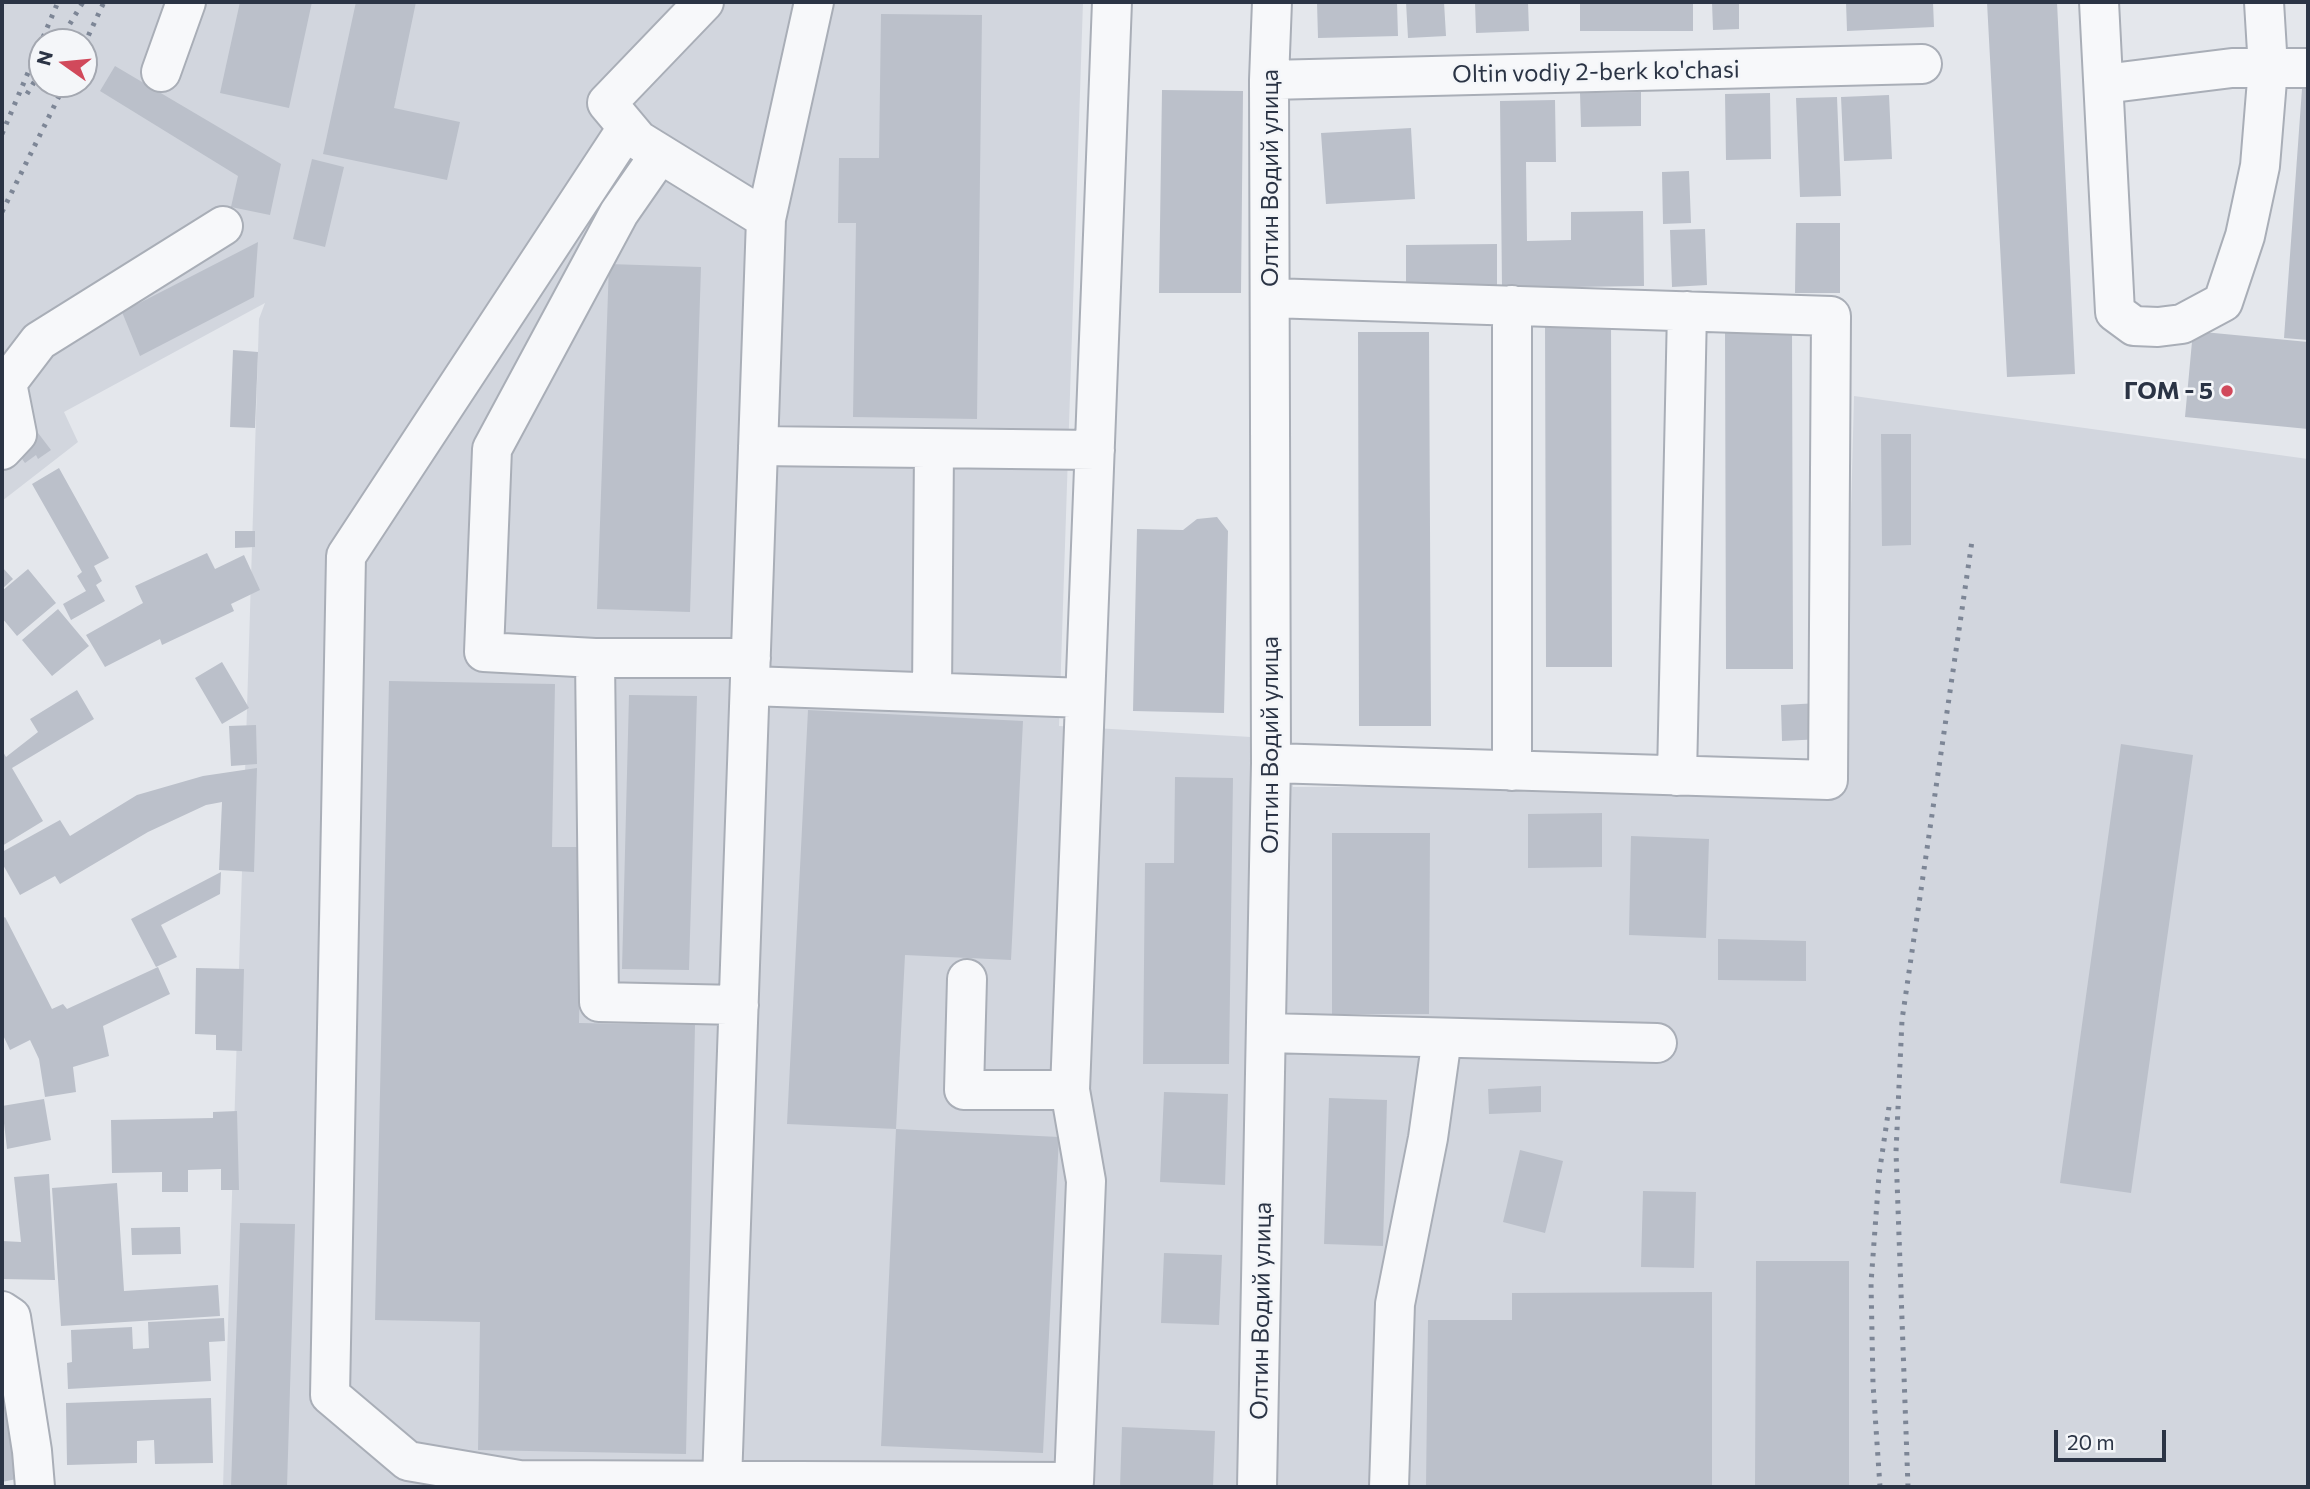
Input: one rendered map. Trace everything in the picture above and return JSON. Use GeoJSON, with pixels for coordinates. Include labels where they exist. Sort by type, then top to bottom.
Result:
{"type":"FeatureCollection","features":[{"type":"Feature","properties":{"kind":"street"},"geometry":{"type":"LineString","coordinates":[[161,72],[186,2]]}},
{"type":"Feature","properties":{"kind":"street"},"geometry":{"type":"LineString","coordinates":[[704,2],[607,103],[638,141],[766,219]]}},
{"type":"Feature","properties":{"kind":"street"},"geometry":{"type":"LineString","coordinates":[[699,1483],[739,1005],[766,219],[814,2]]}},
{"type":"Feature","properties":{"kind":"street"},"geometry":{"type":"LineString","coordinates":[[627,128],[346,556],[330,1395],[408,1461],[519,1484],[1074,1482],[1086,1181],[1070,1090],[1112,2]]}},
{"type":"Feature","properties":{"kind":"street","name":"Олтин Водий улица"},"geometry":{"type":"LineString","coordinates":[[1257,1487],[1271,763],[1269,79],[1272,2]]}},
{"type":"Feature","properties":{"kind":"street"},"geometry":{"type":"LineString","coordinates":[[2099,2],[2115,312],[2134,326],[2158,327],[2182,324],[2223,302],[2245,236],[2260,166],[2268,68],[2264,2]]}},
{"type":"Feature","properties":{"kind":"street","name":"Oltin vodiy 2-berk ko'chasi"},"geometry":{"type":"LineString","coordinates":[[1269,79],[1922,64]]}},
{"type":"Feature","properties":{"kind":"street"},"geometry":{"type":"LineString","coordinates":[[2105,84],[2232,68],[2308,68]]}},
{"type":"Feature","properties":{"kind":"street"},"geometry":{"type":"LineString","coordinates":[[660,154],[619,213],[492,449],[484,652],[595,658],[932,692],[1085,698]]}},
{"type":"Feature","properties":{"kind":"street"},"geometry":{"type":"LineString","coordinates":[[2,450],[17,434],[7,383],[38,341],[223,226]]}},
{"type":"Feature","properties":{"kind":"street"},"geometry":{"type":"LineString","coordinates":[[1270,298],[1831,316],[1828,780],[1271,763]]}},
{"type":"Feature","properties":{"kind":"street"},"geometry":{"type":"LineString","coordinates":[[1512,305],[1512,771]]}},
{"type":"Feature","properties":{"kind":"street"},"geometry":{"type":"LineString","coordinates":[[1677,776],[1687,311]]}},
{"type":"Feature","properties":{"kind":"street"},"geometry":{"type":"LineString","coordinates":[[758,446],[1095,450]]}},
{"type":"Feature","properties":{"kind":"street"},"geometry":{"type":"LineString","coordinates":[[932,692],[934,449]]}},
{"type":"Feature","properties":{"kind":"street"},"geometry":{"type":"LineString","coordinates":[[595,658],[598,1002],[739,1005]]}},
{"type":"Feature","properties":{"kind":"street"},"geometry":{"type":"LineString","coordinates":[[967,979],[964,1090],[1070,1090]]}},
{"type":"Feature","properties":{"kind":"street"},"geometry":{"type":"LineString","coordinates":[[1266,1033],[1657,1043]]}},
{"type":"Feature","properties":{"kind":"street"},"geometry":{"type":"LineString","coordinates":[[1389,1487],[1395,1304],[1428,1138],[1441,1038]]}},
{"type":"Feature","properties":{"kind":"street"},"geometry":{"type":"LineString","coordinates":[[2,1311],[11,1318],[35,1487]]}},
{"type":"Feature","properties":{"kind":"shaded area"},"geometry":{"type":"Polygon","coordinates":[[[2,2],[1083,2],[1059,726],[1286,739],[1293,787],[1844,785],[1854,396],[2308,459],[2308,1487],[223,1487],[259,319],[265,303],[64,412],[78,442],[2,501],[2,2]]]}},
{"type":"Feature","properties":{"kind":"building"},"geometry":{"type":"Polygon","coordinates":[[[240,2],[312,2],[289,108],[220,93],[240,2]]]}},
{"type":"Feature","properties":{"kind":"building"},"geometry":{"type":"Polygon","coordinates":[[[356,2],[416,2],[394,108],[460,122],[447,180],[323,154],[356,2]]]}},
{"type":"Feature","properties":{"kind":"building"},"geometry":{"type":"Polygon","coordinates":[[[1317,2],[1397,2],[1398,36],[1318,38],[1317,2]]]}},
{"type":"Feature","properties":{"kind":"building"},"geometry":{"type":"Polygon","coordinates":[[[1406,2],[1444,2],[1446,36],[1408,38],[1406,2]]]}},
{"type":"Feature","properties":{"kind":"building"},"geometry":{"type":"Polygon","coordinates":[[[1475,2],[1528,2],[1529,31],[1476,33],[1475,2]]]}},
{"type":"Feature","properties":{"kind":"building"},"geometry":{"type":"Polygon","coordinates":[[[1580,2],[1693,2],[1693,31],[1580,31],[1580,2]]]}},
{"type":"Feature","properties":{"kind":"building"},"geometry":{"type":"Polygon","coordinates":[[[1712,2],[1739,2],[1739,29],[1713,30],[1712,2]]]}},
{"type":"Feature","properties":{"kind":"building"},"geometry":{"type":"Polygon","coordinates":[[[1846,2],[1933,2],[1934,27],[1847,31],[1846,2]]]}},
{"type":"Feature","properties":{"kind":"building"},"geometry":{"type":"Polygon","coordinates":[[[1987,2],[2057,2],[2075,374],[2007,377],[1987,2]]]}},
{"type":"Feature","properties":{"kind":"building"},"geometry":{"type":"Polygon","coordinates":[[[881,14],[982,15],[977,419],[853,417],[856,223],[838,223],[839,158],[879,158],[881,14]]]}},
{"type":"Feature","properties":{"kind":"building"},"geometry":{"type":"Polygon","coordinates":[[[115,66],[281,164],[270,215],[231,207],[238,176],[100,91],[115,66]]]}},
{"type":"Feature","properties":{"kind":"building"},"geometry":{"type":"Polygon","coordinates":[[[2302,89],[2308,89],[2308,340],[2284,338],[2302,89]]]}},
{"type":"Feature","properties":{"kind":"building"},"geometry":{"type":"Polygon","coordinates":[[[1162,90],[1243,91],[1241,293],[1159,293],[1162,90]]]}},
{"type":"Feature","properties":{"kind":"building"},"geometry":{"type":"Polygon","coordinates":[[[1641,92],[1641,126],[1581,127],[1580,93],[1641,92]]]}},
{"type":"Feature","properties":{"kind":"building"},"geometry":{"type":"Polygon","coordinates":[[[1770,93],[1771,159],[1726,160],[1725,94],[1770,93]]]}},
{"type":"Feature","properties":{"kind":"building"},"geometry":{"type":"Polygon","coordinates":[[[1889,95],[1892,159],[1844,161],[1841,97],[1889,95]]]}},
{"type":"Feature","properties":{"kind":"building"},"geometry":{"type":"Polygon","coordinates":[[[1837,97],[1841,196],[1800,197],[1796,98],[1837,97]]]}},
{"type":"Feature","properties":{"kind":"building"},"geometry":{"type":"Polygon","coordinates":[[[1555,100],[1556,162],[1526,162],[1527,241],[1571,240],[1571,212],[1643,211],[1644,286],[1502,288],[1500,101],[1555,100]]]}},
{"type":"Feature","properties":{"kind":"building"},"geometry":{"type":"Polygon","coordinates":[[[1411,128],[1415,199],[1326,204],[1321,133],[1411,128]]]}},
{"type":"Feature","properties":{"kind":"building"},"geometry":{"type":"Polygon","coordinates":[[[312,159],[344,167],[325,247],[293,239],[312,159]]]}},
{"type":"Feature","properties":{"kind":"building"},"geometry":{"type":"Polygon","coordinates":[[[1689,171],[1691,223],[1663,224],[1662,172],[1689,171]]]}},
{"type":"Feature","properties":{"kind":"building"},"geometry":{"type":"Polygon","coordinates":[[[1796,223],[1840,223],[1840,293],[1795,293],[1796,223]]]}},
{"type":"Feature","properties":{"kind":"building"},"geometry":{"type":"Polygon","coordinates":[[[1705,229],[1707,285],[1672,287],[1670,230],[1705,229]]]}},
{"type":"Feature","properties":{"kind":"building"},"geometry":{"type":"Polygon","coordinates":[[[258,242],[254,297],[140,356],[122,312],[258,242]]]}},
{"type":"Feature","properties":{"kind":"building"},"geometry":{"type":"Polygon","coordinates":[[[1497,244],[1497,285],[1406,285],[1406,245],[1497,244]]]}},
{"type":"Feature","properties":{"kind":"building"},"geometry":{"type":"Polygon","coordinates":[[[609,264],[701,267],[690,612],[597,609],[609,264]]]}},
{"type":"Feature","properties":{"kind":"building"},"geometry":{"type":"Polygon","coordinates":[[[1545,318],[1611,318],[1612,667],[1546,667],[1545,318]]]}},
{"type":"Feature","properties":{"kind":"building"},"geometry":{"type":"Polygon","coordinates":[[[1725,330],[1792,330],[1793,669],[1726,669],[1725,330]]]}},
{"type":"Feature","properties":{"kind":"building"},"geometry":{"type":"Polygon","coordinates":[[[2193,331],[2308,342],[2308,429],[2185,417],[2193,331]]]}},
{"type":"Feature","properties":{"kind":"building"},"geometry":{"type":"Polygon","coordinates":[[[1358,332],[1429,332],[1431,726],[1359,726],[1358,332]]]}},
{"type":"Feature","properties":{"kind":"building"},"geometry":{"type":"Polygon","coordinates":[[[233,350],[258,352],[255,428],[230,427],[233,350]]]}},
{"type":"Feature","properties":{"kind":"building"},"geometry":{"type":"Polygon","coordinates":[[[35,429],[51,450],[38,459],[36,455],[25,463],[12,445],[35,429]]]}},
{"type":"Feature","properties":{"kind":"building"},"geometry":{"type":"Polygon","coordinates":[[[1881,434],[1911,434],[1911,545],[1882,546],[1881,434]]]}},
{"type":"Feature","properties":{"kind":"building"},"geometry":{"type":"Polygon","coordinates":[[[59,468],[109,558],[94,566],[102,581],[96,585],[105,601],[71,620],[63,604],[86,591],[77,576],[82,572],[32,484],[59,468]]]}},
{"type":"Feature","properties":{"kind":"building"},"geometry":{"type":"Polygon","coordinates":[[[1217,517],[1228,531],[1224,713],[1133,711],[1137,529],[1183,530],[1197,519],[1217,517]]]}},
{"type":"Feature","properties":{"kind":"building"},"geometry":{"type":"Polygon","coordinates":[[[235,531],[255,531],[255,547],[235,548],[235,531]]]}},
{"type":"Feature","properties":{"kind":"building"},"geometry":{"type":"Polygon","coordinates":[[[207,553],[215,569],[244,555],[260,590],[231,604],[234,611],[162,645],[160,639],[105,667],[86,635],[143,603],[135,586],[207,553]]]}},
{"type":"Feature","properties":{"kind":"building"},"geometry":{"type":"Polygon","coordinates":[[[2,567],[13,579],[2,589],[2,567]]]}},
{"type":"Feature","properties":{"kind":"building"},"geometry":{"type":"Polygon","coordinates":[[[28,569],[56,603],[17,636],[2,618],[2,591],[28,569]]]}},
{"type":"Feature","properties":{"kind":"building"},"geometry":{"type":"Polygon","coordinates":[[[58,609],[89,646],[52,676],[22,640],[58,609]]]}},
{"type":"Feature","properties":{"kind":"building"},"geometry":{"type":"Polygon","coordinates":[[[222,662],[249,708],[222,724],[195,678],[222,662]]]}},
{"type":"Feature","properties":{"kind":"building"},"geometry":{"type":"Polygon","coordinates":[[[389,681],[555,684],[552,847],[583,847],[579,1023],[695,1025],[686,1454],[478,1450],[480,1322],[375,1320],[389,681]]]}},
{"type":"Feature","properties":{"kind":"building"},"geometry":{"type":"Polygon","coordinates":[[[77,690],[94,719],[12,768],[43,821],[2,846],[2,750],[6,757],[38,732],[30,719],[77,690]]]}},
{"type":"Feature","properties":{"kind":"building"},"geometry":{"type":"Polygon","coordinates":[[[629,695],[697,696],[689,970],[622,969],[629,695]]]}},
{"type":"Feature","properties":{"kind":"building"},"geometry":{"type":"Polygon","coordinates":[[[1820,703],[1822,739],[1782,741],[1781,705],[1820,703]]]}},
{"type":"Feature","properties":{"kind":"building"},"geometry":{"type":"Polygon","coordinates":[[[808,710],[1023,721],[1011,960],[905,955],[896,1129],[787,1124],[808,710]]]}},
{"type":"Feature","properties":{"kind":"building"},"geometry":{"type":"Polygon","coordinates":[[[256,725],[257,764],[231,766],[229,726],[256,725]]]}},
{"type":"Feature","properties":{"kind":"building"},"geometry":{"type":"Polygon","coordinates":[[[2121,744],[2193,755],[2131,1193],[2060,1183],[2121,744]]]}},
{"type":"Feature","properties":{"kind":"building"},"geometry":{"type":"Polygon","coordinates":[[[257,768],[254,872],[219,870],[222,802],[206,805],[148,832],[60,884],[55,876],[20,895],[2,863],[2,852],[60,820],[70,836],[137,795],[203,776],[257,768]]]}},
{"type":"Feature","properties":{"kind":"building"},"geometry":{"type":"Polygon","coordinates":[[[1175,777],[1233,778],[1229,1064],[1143,1064],[1145,863],[1174,863],[1175,777]]]}},
{"type":"Feature","properties":{"kind":"building"},"geometry":{"type":"Polygon","coordinates":[[[1602,813],[1602,867],[1528,868],[1528,814],[1602,813]]]}},
{"type":"Feature","properties":{"kind":"building"},"geometry":{"type":"Polygon","coordinates":[[[1332,833],[1430,833],[1429,1014],[1332,1014],[1332,833]]]}},
{"type":"Feature","properties":{"kind":"building"},"geometry":{"type":"Polygon","coordinates":[[[1631,836],[1709,839],[1706,938],[1629,935],[1631,836]]]}},
{"type":"Feature","properties":{"kind":"building"},"geometry":{"type":"Polygon","coordinates":[[[221,872],[220,894],[161,925],[177,957],[156,967],[131,919],[221,872]]]}},
{"type":"Feature","properties":{"kind":"building"},"geometry":{"type":"Polygon","coordinates":[[[5,917],[52,1009],[63,1004],[67,1009],[158,967],[170,994],[103,1026],[109,1056],[73,1067],[76,1092],[45,1097],[39,1059],[30,1040],[10,1050],[2,1033],[2,919],[5,917]]]}},
{"type":"Feature","properties":{"kind":"building"},"geometry":{"type":"Polygon","coordinates":[[[1718,939],[1806,941],[1806,981],[1718,980],[1718,939]]]}},
{"type":"Feature","properties":{"kind":"building"},"geometry":{"type":"Polygon","coordinates":[[[196,968],[244,969],[242,1051],[216,1050],[216,1035],[195,1034],[196,968]]]}},
{"type":"Feature","properties":{"kind":"building"},"geometry":{"type":"Polygon","coordinates":[[[1541,1086],[1541,1112],[1489,1114],[1488,1089],[1541,1086]]]}},
{"type":"Feature","properties":{"kind":"building"},"geometry":{"type":"Polygon","coordinates":[[[1164,1092],[1228,1094],[1225,1185],[1160,1182],[1164,1092]]]}},
{"type":"Feature","properties":{"kind":"building"},"geometry":{"type":"Polygon","coordinates":[[[1329,1098],[1387,1100],[1383,1246],[1324,1244],[1329,1098]]]}},
{"type":"Feature","properties":{"kind":"building"},"geometry":{"type":"Polygon","coordinates":[[[44,1099],[51,1140],[7,1149],[2,1106],[44,1099]]]}},
{"type":"Feature","properties":{"kind":"building"},"geometry":{"type":"Polygon","coordinates":[[[237,1111],[239,1190],[221,1190],[221,1169],[188,1170],[188,1192],[162,1192],[162,1172],[112,1173],[111,1120],[213,1118],[213,1112],[237,1111]]]}},
{"type":"Feature","properties":{"kind":"building"},"geometry":{"type":"Polygon","coordinates":[[[896,1129],[1059,1137],[1043,1453],[881,1446],[896,1129]]]}},
{"type":"Feature","properties":{"kind":"building"},"geometry":{"type":"Polygon","coordinates":[[[1520,1150],[1563,1161],[1545,1233],[1503,1222],[1520,1150]]]}},
{"type":"Feature","properties":{"kind":"building"},"geometry":{"type":"Polygon","coordinates":[[[49,1174],[55,1280],[2,1279],[2,1241],[21,1242],[14,1177],[49,1174]]]}},
{"type":"Feature","properties":{"kind":"building"},"geometry":{"type":"Polygon","coordinates":[[[117,1183],[124,1291],[218,1285],[220,1316],[61,1326],[52,1188],[117,1183]]]}},
{"type":"Feature","properties":{"kind":"building"},"geometry":{"type":"Polygon","coordinates":[[[1643,1191],[1696,1192],[1694,1268],[1641,1267],[1643,1191]]]}},
{"type":"Feature","properties":{"kind":"building"},"geometry":{"type":"Polygon","coordinates":[[[240,1223],[295,1224],[287,1487],[231,1487],[240,1223]]]}},
{"type":"Feature","properties":{"kind":"building"},"geometry":{"type":"Polygon","coordinates":[[[180,1227],[181,1254],[132,1255],[131,1228],[180,1227]]]}},
{"type":"Feature","properties":{"kind":"building"},"geometry":{"type":"Polygon","coordinates":[[[1164,1253],[1222,1255],[1219,1325],[1161,1323],[1164,1253]]]}},
{"type":"Feature","properties":{"kind":"building"},"geometry":{"type":"Polygon","coordinates":[[[1756,1261],[1849,1261],[1849,1487],[1755,1487],[1756,1261]]]}},
{"type":"Feature","properties":{"kind":"building"},"geometry":{"type":"Polygon","coordinates":[[[1712,1292],[1712,1487],[1426,1487],[1428,1320],[1512,1320],[1512,1293],[1712,1292]]]}},
{"type":"Feature","properties":{"kind":"building"},"geometry":{"type":"Polygon","coordinates":[[[224,1318],[225,1341],[209,1342],[211,1381],[68,1389],[67,1363],[72,1362],[71,1330],[132,1327],[133,1349],[149,1348],[148,1322],[224,1318]]]}},
{"type":"Feature","properties":{"kind":"building"},"geometry":{"type":"Polygon","coordinates":[[[2,1337],[26,1477],[2,1482],[2,1337]]]}},
{"type":"Feature","properties":{"kind":"building"},"geometry":{"type":"Polygon","coordinates":[[[211,1398],[213,1463],[155,1464],[154,1440],[137,1441],[137,1463],[67,1465],[66,1403],[211,1398]]]}},
{"type":"Feature","properties":{"kind":"building"},"geometry":{"type":"Polygon","coordinates":[[[1122,1427],[1215,1431],[1213,1487],[1120,1487],[1122,1427]]]}},
{"type":"Feature","properties":{"kind":"railway"},"geometry":{"type":"LineString","coordinates":[[2,134],[58,2]]}},
{"type":"Feature","properties":{"kind":"railway"},"geometry":{"type":"LineString","coordinates":[[67,28],[83,2]]}},
{"type":"Feature","properties":{"kind":"railway"},"geometry":{"type":"LineString","coordinates":[[92,28],[104,2]]}},
{"type":"Feature","properties":{"kind":"railway"},"geometry":{"type":"LineString","coordinates":[[2,212],[58,98]]}},
{"type":"Feature","properties":{"kind":"railway"},"geometry":{"type":"LineString","coordinates":[[1908,1487],[1896,1152],[1902,1020],[1972,541]]}},
{"type":"Feature","properties":{"kind":"railway"},"geometry":{"type":"LineString","coordinates":[[1880,1487],[1873,1384],[1871,1283],[1879,1175],[1889,1107]]}},
{"type":"Feature","properties":{"kind":"place","name":"ГОМ - 5"},"geometry":{"type":"Point","coordinates":[2227,391]}}]}
